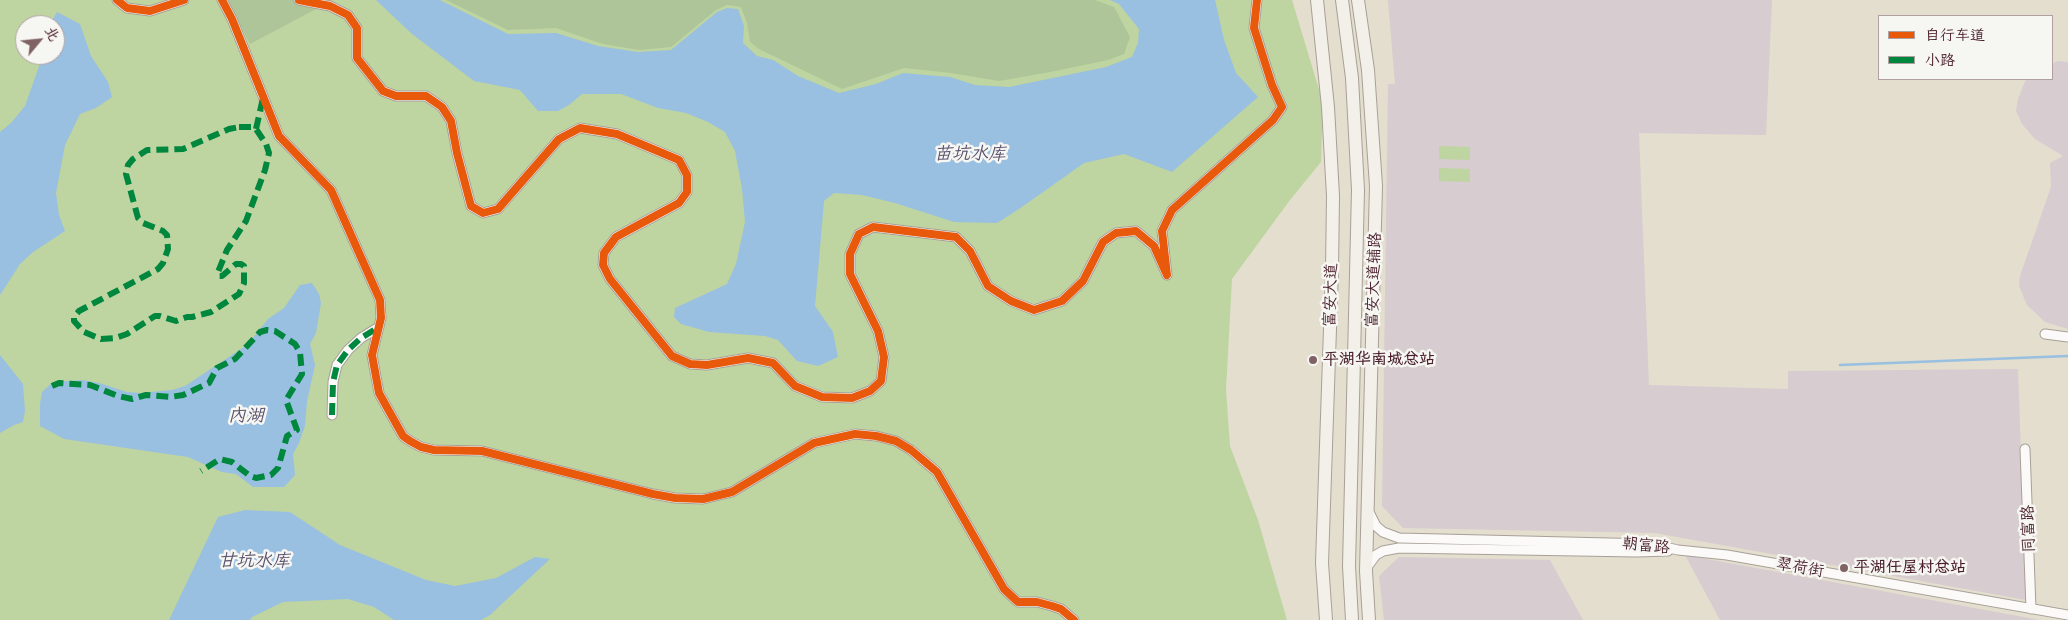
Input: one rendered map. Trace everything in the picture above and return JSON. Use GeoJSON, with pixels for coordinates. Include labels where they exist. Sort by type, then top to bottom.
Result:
{"type":"FeatureCollection","features":[{"type":"Feature","properties":{"kind":"main road","name":"富安大道"},"geometry":{"type":"LineString","coordinates":[[1316,0],[1328,107],[1333,196],[1322,563],[1326,620]]}},
{"type":"Feature","properties":{"kind":"main road","name":"富安大道"},"geometry":{"type":"LineString","coordinates":[[1342,0],[1352,78],[1358,190],[1349,566],[1352,620]]}},
{"type":"Feature","properties":{"kind":"main road","name":"富安大道辅路"},"geometry":{"type":"LineString","coordinates":[[1358,0],[1368,70],[1375,168],[1366,571],[1370,620]]}},
{"type":"Feature","properties":{"kind":"main road"},"geometry":{"type":"LineString","coordinates":[[1350,512],[1370,419]]}},
{"type":"Feature","properties":{"kind":"street"},"geometry":{"type":"LineString","coordinates":[[118,2],[127,8],[150,11],[184,0]]}},
{"type":"Feature","properties":{"kind":"street"},"geometry":{"type":"LineString","coordinates":[[222,0],[239,36],[280,136],[331,190],[380,300],[381,318],[372,355],[379,393],[403,436],[421,447],[434,450],[482,451],[668,497],[703,499],[732,492],[814,443],[854,434],[876,436],[896,441],[911,450],[937,472],[1004,589],[1018,602],[1037,602],[1052,606],[1061,609],[1074,620]]}},
{"type":"Feature","properties":{"kind":"street"},"geometry":{"type":"LineString","coordinates":[[299,0],[330,6],[348,15],[357,28],[357,58],[383,91],[396,96],[426,96],[442,107],[451,121],[456,153],[471,206],[483,213],[498,209],[558,140],[580,128],[617,134],[679,160],[687,175],[687,192],[679,203],[616,237],[604,253],[603,265],[610,279],[672,356],[690,364],[707,365],[748,358],[773,363],[794,386],[822,398],[852,398],[870,391],[882,381],[884,357],[878,331],[850,274],[850,254],[859,234],[873,227],[956,237],[970,251],[988,286],[1012,301],[1034,310],[1062,301],[1083,281],[1103,242],[1116,233],[1136,232],[1154,246],[1168,275],[1162,232],[1172,210],[1273,120],[1282,108],[1272,85],[1254,28],[1257,0]]}},
{"type":"Feature","properties":{"kind":"street"},"geometry":{"type":"LineString","coordinates":[[332,415],[333,382],[337,364],[361,338],[379,327]]}},
{"type":"Feature","properties":{"kind":"street"},"geometry":{"type":"LineString","coordinates":[[2045,334],[2068,337]]}},
{"type":"Feature","properties":{"kind":"street","name":"同富路"},"geometry":{"type":"LineString","coordinates":[[2025,449],[2031,609]]}},
{"type":"Feature","properties":{"kind":"street","name":"朝富路"},"geometry":{"type":"LineString","coordinates":[[1367,506],[1376,526],[1383,532],[1399,538],[1637,543],[1678,550]]}},
{"type":"Feature","properties":{"kind":"street","name":"朝富路"},"geometry":{"type":"LineString","coordinates":[[1366,571],[1376,555],[1383,551],[1399,548],[1637,552],[1678,550]]}},
{"type":"Feature","properties":{"kind":"street","name":"翠荷街"},"geometry":{"type":"LineString","coordinates":[[1678,550],[1727,555],[2068,615]]}},
{"type":"Feature","properties":{"kind":"shaded area"},"geometry":{"type":"Polygon","coordinates":[[[1388,0],[1772,0],[1766,135],[1639,133],[1649,385],[1788,389],[1788,371],[2018,369],[2026,600],[1655,533],[1403,528],[1382,506],[1388,84],[1395,84],[1388,0]]]}},
{"type":"Feature","properties":{"kind":"shaded area"},"geometry":{"type":"Polygon","coordinates":[[[2058,61],[2068,62],[2068,329],[2045,322],[2027,305],[2019,286],[2020,276],[2051,187],[2050,163],[2063,156],[2035,139],[2022,124],[2016,111],[2018,99],[2026,80],[2053,80],[2053,64],[2058,61]]]}},
{"type":"Feature","properties":{"kind":"shaded area"},"geometry":{"type":"Polygon","coordinates":[[[1685,555],[2040,620],[1720,620],[1685,555]]]}},
{"type":"Feature","properties":{"kind":"shaded area"},"geometry":{"type":"Polygon","coordinates":[[[1399,557],[1550,560],[1583,620],[1384,620],[1379,576],[1399,557]]]}},
{"type":"Feature","properties":{"kind":"green space"},"geometry":{"type":"Polygon","coordinates":[[[0,0],[1292,0],[1323,103],[1321,162],[1290,200],[1232,279],[1226,390],[1230,446],[1258,520],[1287,620],[0,620],[0,0]]]}},
{"type":"Feature","properties":{"kind":"green space"},"geometry":{"type":"Polygon","coordinates":[[[227,0],[333,0],[250,44],[227,0]]]}},
{"type":"Feature","properties":{"kind":"green space"},"geometry":{"type":"Polygon","coordinates":[[[446,0],[1095,0],[1114,7],[1130,37],[1124,54],[1108,60],[1050,72],[999,81],[904,68],[842,89],[759,49],[750,42],[747,23],[741,7],[727,5],[716,10],[671,47],[639,50],[603,44],[556,28],[508,30],[446,0]]]}},
{"type":"Feature","properties":{"kind":"green space"},"geometry":{"type":"Polygon","coordinates":[[[1439,146],[1470,147],[1470,160],[1439,159],[1439,146]]]}},
{"type":"Feature","properties":{"kind":"green space"},"geometry":{"type":"Polygon","coordinates":[[[1439,168],[1470,169],[1470,182],[1439,181],[1439,168]]]}},
{"type":"Feature","properties":{"kind":"water","name":"苗坑水库"},"geometry":{"type":"Polygon","coordinates":[[[376,0],[440,0],[508,34],[556,33],[598,46],[638,52],[671,50],[717,12],[727,8],[738,9],[744,26],[743,43],[757,56],[773,60],[798,76],[839,93],[876,84],[903,73],[950,77],[975,85],[1009,87],[1106,67],[1132,57],[1138,43],[1139,29],[1119,4],[1110,0],[1215,0],[1224,40],[1236,73],[1258,97],[1172,172],[1124,154],[1084,163],[997,223],[954,222],[895,203],[862,195],[834,193],[824,201],[815,306],[833,332],[838,357],[818,366],[797,361],[778,340],[765,336],[709,332],[681,324],[674,317],[675,308],[727,284],[736,264],[745,222],[742,189],[735,151],[725,132],[708,122],[686,113],[658,108],[621,94],[582,94],[558,111],[538,111],[520,90],[474,81],[412,34],[376,0]]]}},
{"type":"Feature","properties":{"kind":"water"},"geometry":{"type":"Polygon","coordinates":[[[65,16],[80,24],[91,56],[108,82],[112,97],[96,108],[80,114],[65,145],[56,193],[59,215],[65,231],[33,252],[20,264],[0,295],[0,132],[11,123],[25,106],[39,65],[65,65],[65,16]]]}},
{"type":"Feature","properties":{"kind":"water","name":"内湖"},"geometry":{"type":"Polygon","coordinates":[[[312,283],[319,294],[321,303],[316,333],[310,344],[315,365],[307,401],[305,426],[293,454],[295,475],[284,487],[253,487],[236,474],[222,472],[188,457],[64,439],[40,426],[42,392],[53,382],[82,380],[127,392],[140,393],[172,390],[185,386],[247,345],[268,319],[284,308],[300,285],[312,283]]]}},
{"type":"Feature","properties":{"kind":"water"},"geometry":{"type":"Polygon","coordinates":[[[0,355],[23,384],[25,411],[23,422],[0,433],[0,355]]]}},
{"type":"Feature","properties":{"kind":"water","name":"甘坑水库"},"geometry":{"type":"Polygon","coordinates":[[[245,510],[290,512],[340,545],[426,580],[455,586],[496,578],[535,557],[550,559],[490,615],[481,620],[394,620],[374,607],[348,599],[283,602],[252,617],[250,620],[169,620],[218,517],[245,510]]]}},
{"type":"Feature","properties":{"kind":"waterway"},"geometry":{"type":"LineString","coordinates":[[1840,365],[2068,356]]}},
{"type":"Feature","properties":{"kind":"marked path"},"geometry":{"type":"LineString","coordinates":[[256,129],[263,98]]}},
{"type":"Feature","properties":{"kind":"marked path"},"geometry":{"type":"LineString","coordinates":[[239,127],[256,129],[266,144],[269,153],[265,170],[246,221],[227,250],[218,272],[219,276],[222,276],[236,264],[244,266],[244,283],[239,294],[211,312],[176,321],[155,316],[127,334],[115,338],[101,339],[84,332],[74,321],[74,317],[79,311],[158,269],[163,263],[168,249],[167,235],[163,231],[143,223],[138,218],[126,174],[128,165],[133,159],[147,150],[183,149],[229,129],[239,127]]}},
{"type":"Feature","properties":{"kind":"marked path"},"geometry":{"type":"LineString","coordinates":[[332,415],[333,382],[337,365],[348,350],[361,338],[379,327]]}},
{"type":"Feature","properties":{"kind":"marked path"},"geometry":{"type":"LineString","coordinates":[[52,386],[59,383],[90,385],[118,396],[132,399],[146,395],[170,397],[183,395],[209,383],[217,368],[235,359],[260,332],[267,330],[275,331],[295,344],[300,352],[302,374],[286,400],[297,430],[287,436],[278,468],[271,475],[256,478],[250,476],[232,462],[220,459],[201,471]]}},
{"type":"Feature","properties":{"kind":"cycle path"},"geometry":{"type":"LineString","coordinates":[[117,0],[127,8],[150,11],[184,0]]}},
{"type":"Feature","properties":{"kind":"cycle path"},"geometry":{"type":"LineString","coordinates":[[222,0],[232,19],[279,136],[331,190],[380,300],[381,318],[372,355],[379,393],[403,436],[421,447],[434,450],[482,451],[653,494],[675,498],[703,499],[732,492],[814,443],[855,434],[876,436],[896,441],[911,450],[937,472],[1004,589],[1018,602],[1037,602],[1052,606],[1061,609],[1074,620]]}},
{"type":"Feature","properties":{"kind":"cycle path"},"geometry":{"type":"LineString","coordinates":[[299,0],[330,6],[348,15],[357,28],[357,58],[383,91],[396,96],[426,96],[442,107],[451,121],[471,206],[483,213],[498,209],[559,139],[580,128],[617,134],[679,160],[687,175],[687,192],[679,203],[616,237],[604,253],[603,265],[610,279],[672,356],[690,364],[707,365],[748,358],[773,363],[795,386],[822,397],[852,398],[870,391],[881,381],[884,357],[878,331],[850,274],[850,254],[859,234],[873,227],[956,237],[970,251],[988,286],[1011,301],[1034,310],[1062,301],[1083,281],[1103,242],[1116,233],[1136,231],[1154,246],[1167,275],[1162,231],[1172,210],[1273,120],[1282,107],[1272,85],[1254,28],[1257,0]]}},
{"type":"Feature","properties":{"kind":"place","name":"平湖华南城总站"},"geometry":{"type":"Point","coordinates":[1313,360]}},
{"type":"Feature","properties":{"kind":"place","name":"平湖任屋村总站"},"geometry":{"type":"Point","coordinates":[1844,568]}}]}
